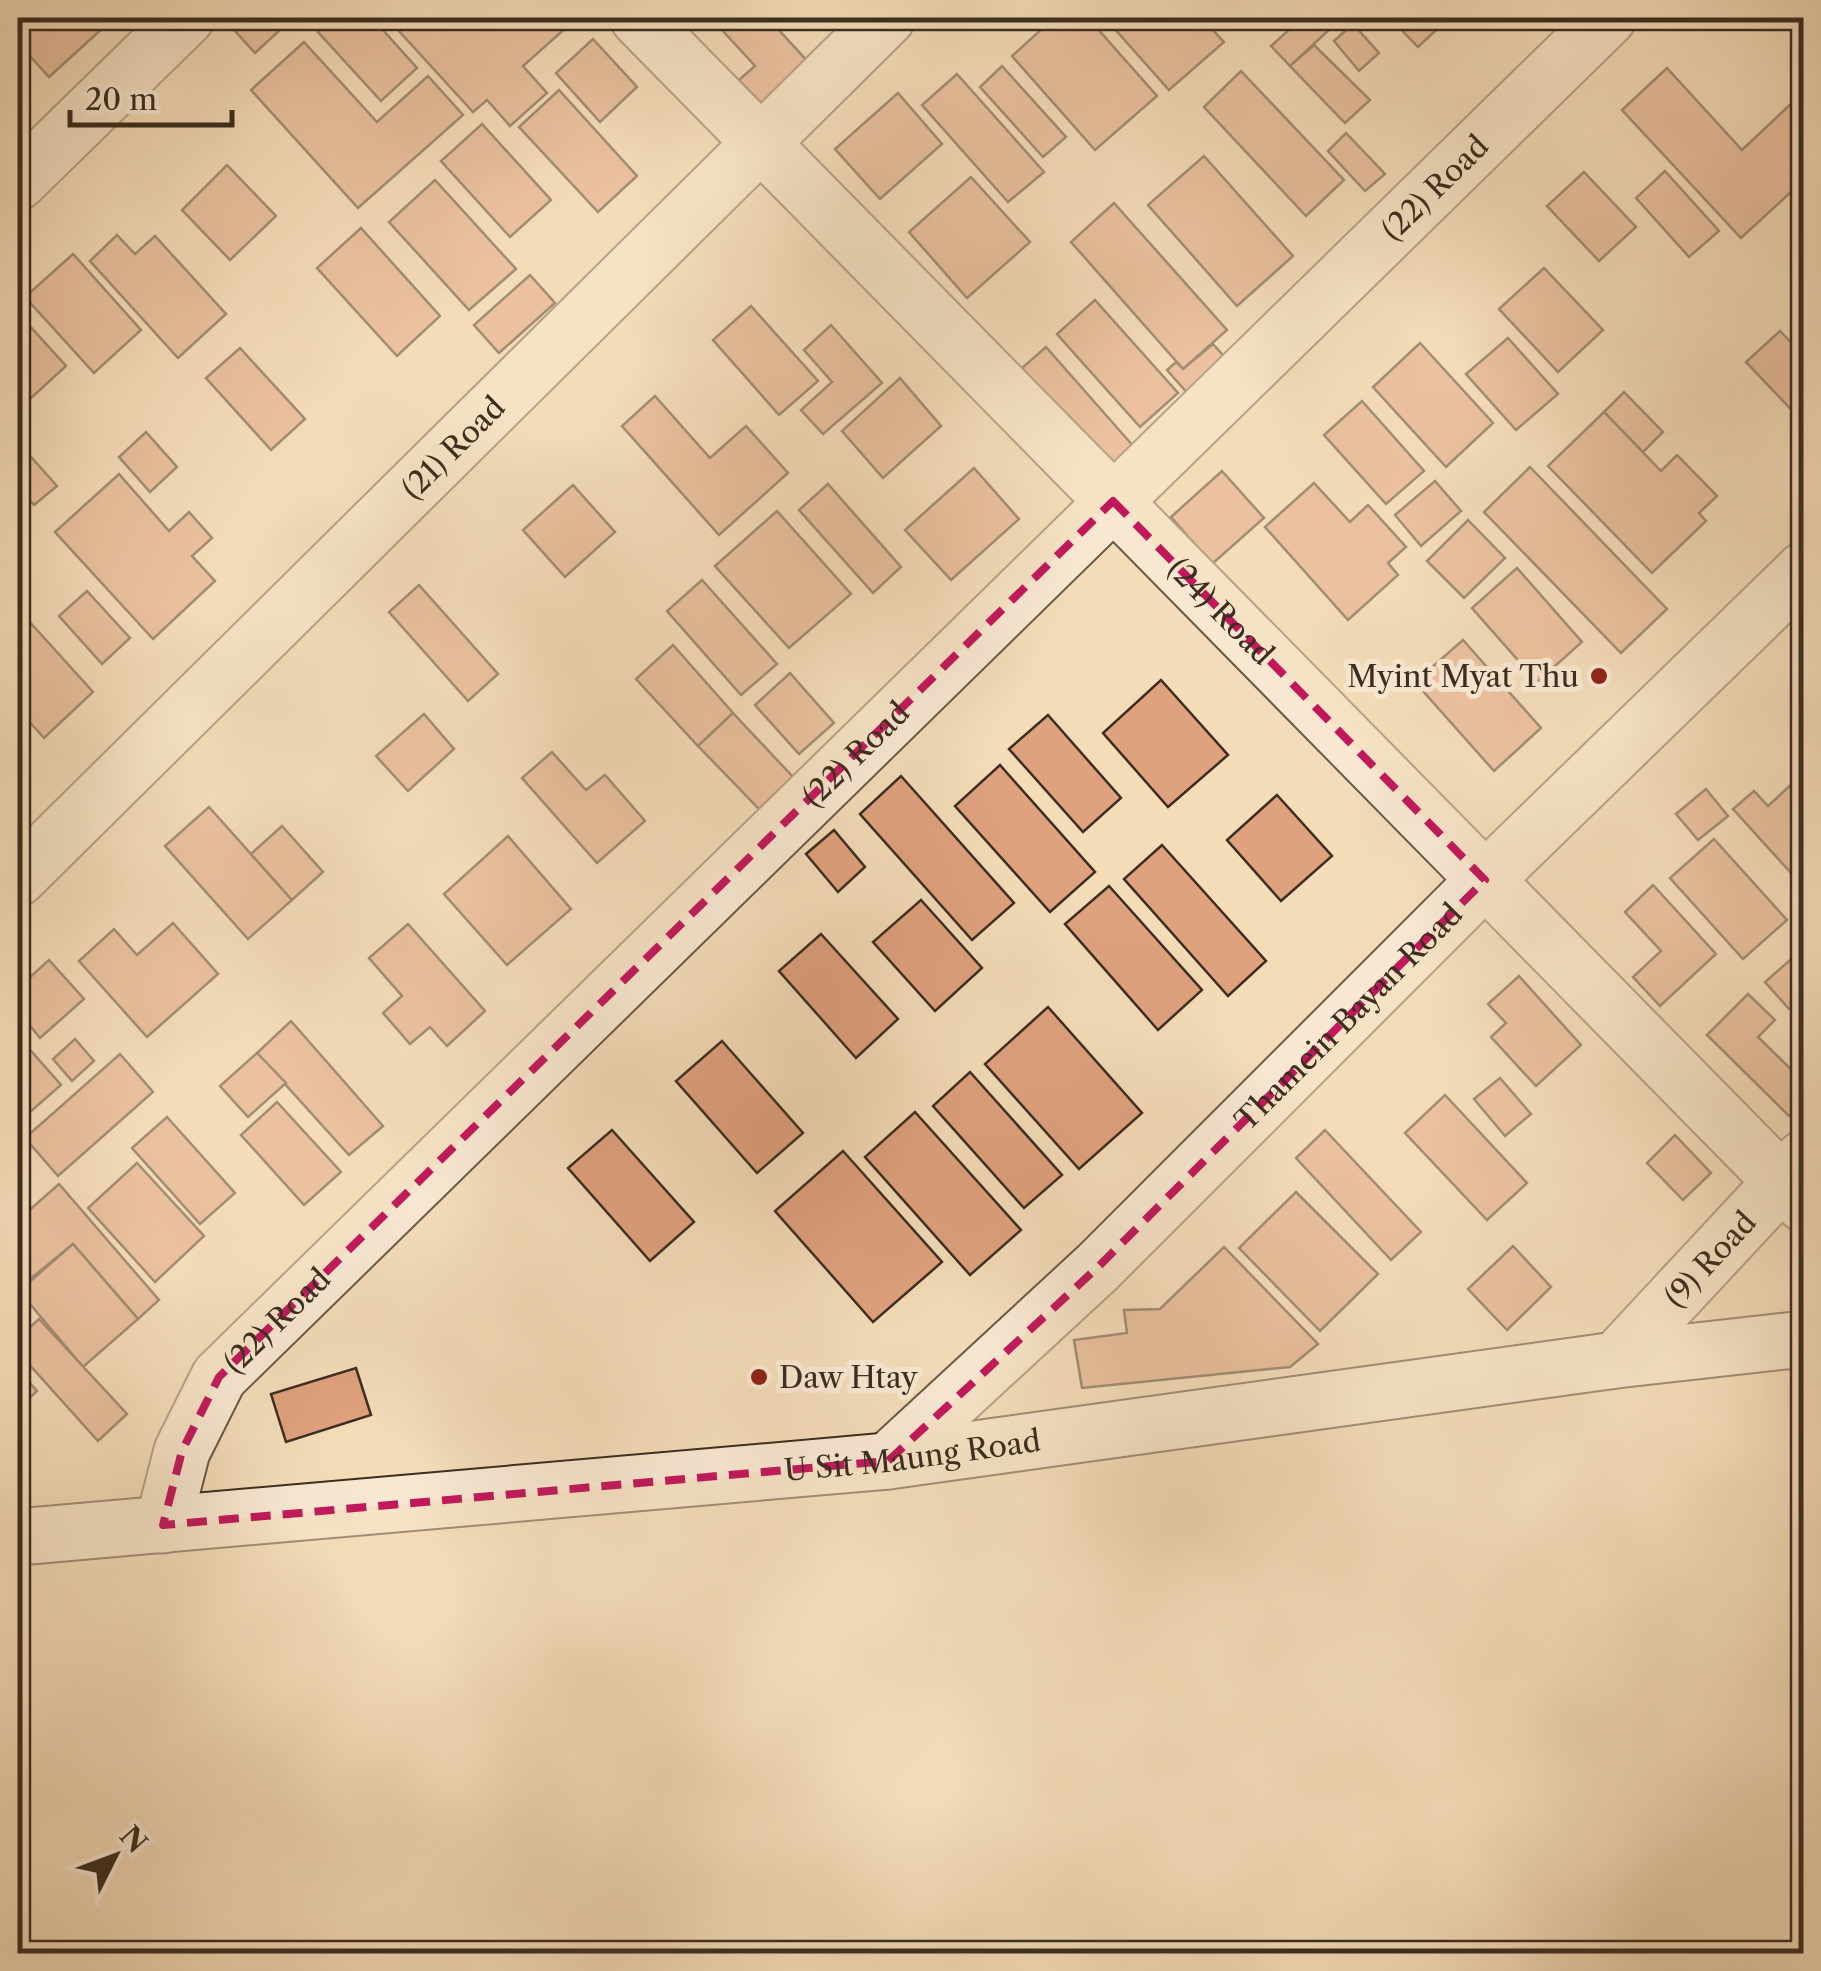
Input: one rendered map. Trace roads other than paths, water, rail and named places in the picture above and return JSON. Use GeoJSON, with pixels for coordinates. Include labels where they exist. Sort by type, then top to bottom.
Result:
{"type":"FeatureCollection","features":[{"type":"Feature","properties":{"kind":"street"},"geometry":{"type":"LineString","coordinates":[[18,182],[186,18]]}},
{"type":"Feature","properties":{"kind":"street","name":"(24) Road"},"geometry":{"type":"LineString","coordinates":[[638,18],[1485,880],[1796,1181]]}},
{"type":"Feature","properties":{"kind":"street","name":"(21) Road"},"geometry":{"type":"LineString","coordinates":[[18,878],[759,140],[887,18]]}},
{"type":"Feature","properties":{"kind":"street","name":"(22) Road"},"geometry":{"type":"LineString","coordinates":[[162,1526],[182,1450],[219,1378],[1608,18]]}},
{"type":"Feature","properties":{"kind":"street","name":"Thamein Bayan Road"},"geometry":{"type":"LineString","coordinates":[[888,1460],[1098,1267],[1485,880],[1804,570]]}},
{"type":"Feature","properties":{"kind":"street","name":"(9) Road"},"geometry":{"type":"LineString","coordinates":[[1616,1360],[1796,1181]]}},
{"type":"Feature","properties":{"kind":"street","name":"U Sit Maung Road"},"geometry":{"type":"LineString","coordinates":[[18,1537],[888,1460],[1616,1360],[1804,1338]]}},
{"type":"Feature","properties":{"kind":"place","name":"Myint Myat Thu"},"geometry":{"type":"Point","coordinates":[1599,676]}},
{"type":"Feature","properties":{"kind":"place","name":"Daw Htay"},"geometry":{"type":"Point","coordinates":[759,1377]}}]}
